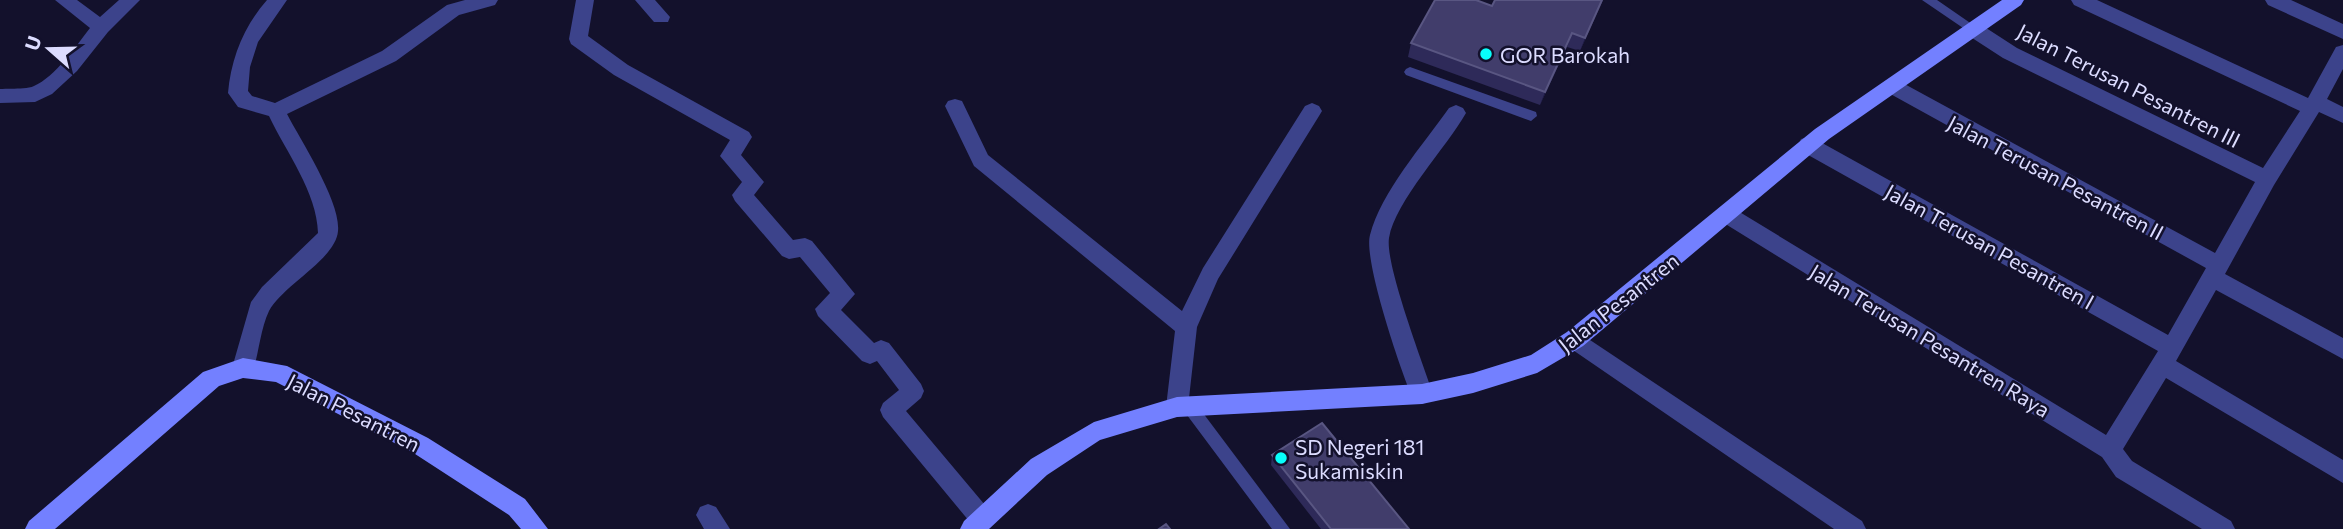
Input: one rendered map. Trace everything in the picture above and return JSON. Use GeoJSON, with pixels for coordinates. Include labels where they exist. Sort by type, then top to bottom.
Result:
{"type":"FeatureCollection","features":[{"type":"Feature","properties":{"kind":"street"},"geometry":{"type":"LineString","coordinates":[[64,0],[101,27]]}},
{"type":"Feature","properties":{"kind":"street"},"geometry":{"type":"LineString","coordinates":[[0,96],[35,95],[45,89],[70,66],[101,27],[131,0]]}},
{"type":"Feature","properties":{"kind":"street"},"geometry":{"type":"LineString","coordinates":[[278,0],[260,18],[247,47],[238,79],[238,93],[245,102],[276,111],[389,56],[453,10],[489,0]]}},
{"type":"Feature","properties":{"kind":"street"},"geometry":{"type":"LineString","coordinates":[[584,0],[578,39],[621,70],[742,137],[730,156],[754,182],[742,195],[789,250],[805,247],[844,294],[826,309],[870,354],[881,350],[913,391],[891,410],[977,524]]}},
{"type":"Feature","properties":{"kind":"street"},"geometry":{"type":"LineString","coordinates":[[644,0],[655,8],[661,17]]}},
{"type":"Feature","properties":{"kind":"street","name":"Jalan Pesantren"},"geometry":{"type":"LineString","coordinates":[[977,524],[1039,467],[1094,432],[1183,407],[1422,394],[1473,383],[1537,363],[1575,339],[1808,145],[2015,0]]}},
{"type":"Feature","properties":{"kind":"street"},"geometry":{"type":"LineString","coordinates":[[2080,0],[2314,105],[2343,115]]}},
{"type":"Feature","properties":{"kind":"street"},"geometry":{"type":"LineString","coordinates":[[2274,0],[2343,32]]}},
{"type":"Feature","properties":{"kind":"street","name":"Jalan Terusan Pesantren III"},"geometry":{"type":"LineString","coordinates":[[1973,29],[2010,53],[2267,179]]}},
{"type":"Feature","properties":{"kind":"street"},"geometry":{"type":"LineString","coordinates":[[2110,450],[2216,272],[2267,179],[2314,105],[2343,51]]}},
{"type":"Feature","properties":{"kind":"street","name":"Jalan Terusan Pesantren II"},"geometry":{"type":"LineString","coordinates":[[1892,86],[2216,272],[2343,349]]}},
{"type":"Feature","properties":{"kind":"street"},"geometry":{"type":"LineString","coordinates":[[955,106],[981,160],[1186,327]]}},
{"type":"Feature","properties":{"kind":"street"},"geometry":{"type":"LineString","coordinates":[[243,368],[259,309],[271,293],[322,243],[328,233],[318,195],[276,111]]}},
{"type":"Feature","properties":{"kind":"street"},"geometry":{"type":"LineString","coordinates":[[1183,407],[1186,327],[1210,274],[1312,111]]}},
{"type":"Feature","properties":{"kind":"street"},"geometry":{"type":"LineString","coordinates":[[1422,394],[1393,301],[1378,240],[1388,216],[1456,113]]}},
{"type":"Feature","properties":{"kind":"street","name":"Jalan Terusan Pesantren I"},"geometry":{"type":"LineString","coordinates":[[1808,145],[2167,356],[2343,472]]}},
{"type":"Feature","properties":{"kind":"street","name":"Jalan Terusan Pesantren Raya"},"geometry":{"type":"LineString","coordinates":[[1726,214],[2110,450],[2124,469],[2223,529]]}},
{"type":"Feature","properties":{"kind":"street"},"geometry":{"type":"LineString","coordinates":[[1575,339],[1854,529]]}},
{"type":"Feature","properties":{"kind":"street","name":"Jalan Pesantren"},"geometry":{"type":"LineString","coordinates":[[37,529],[211,379],[243,368],[279,373],[420,445],[517,507],[536,529]]}},
{"type":"Feature","properties":{"kind":"lane"},"geometry":{"type":"LineString","coordinates":[[1928,0],[1973,29]]}},
{"type":"Feature","properties":{"kind":"lane"},"geometry":{"type":"LineString","coordinates":[[1410,72],[1531,116]]}},
{"type":"Feature","properties":{"kind":"lane"},"geometry":{"type":"LineString","coordinates":[[1456,113],[1468,93]]}},
{"type":"Feature","properties":{"kind":"lane"},"geometry":{"type":"LineString","coordinates":[[1183,407],[1282,529]]}},
{"type":"Feature","properties":{"kind":"building","name":"GOR Barokah"},"geometry":{"type":"Polygon","coordinates":[[[1435,0],[1476,0],[1492,6],[1495,0],[1602,0],[1585,38],[1572,33],[1545,92],[1411,43],[1435,0]]]}},
{"type":"Feature","properties":{"kind":"building"},"geometry":{"type":"Polygon","coordinates":[[[1322,423],[1409,529],[1331,529],[1272,455],[1322,423]]]}},
{"type":"Feature","properties":{"kind":"place","name":"GOR Barokah"},"geometry":{"type":"Point","coordinates":[1486,54]}},
{"type":"Feature","properties":{"kind":"place","name":"SD Negeri 181 Sukamiskin"},"geometry":{"type":"Point","coordinates":[1281,458]}}]}
